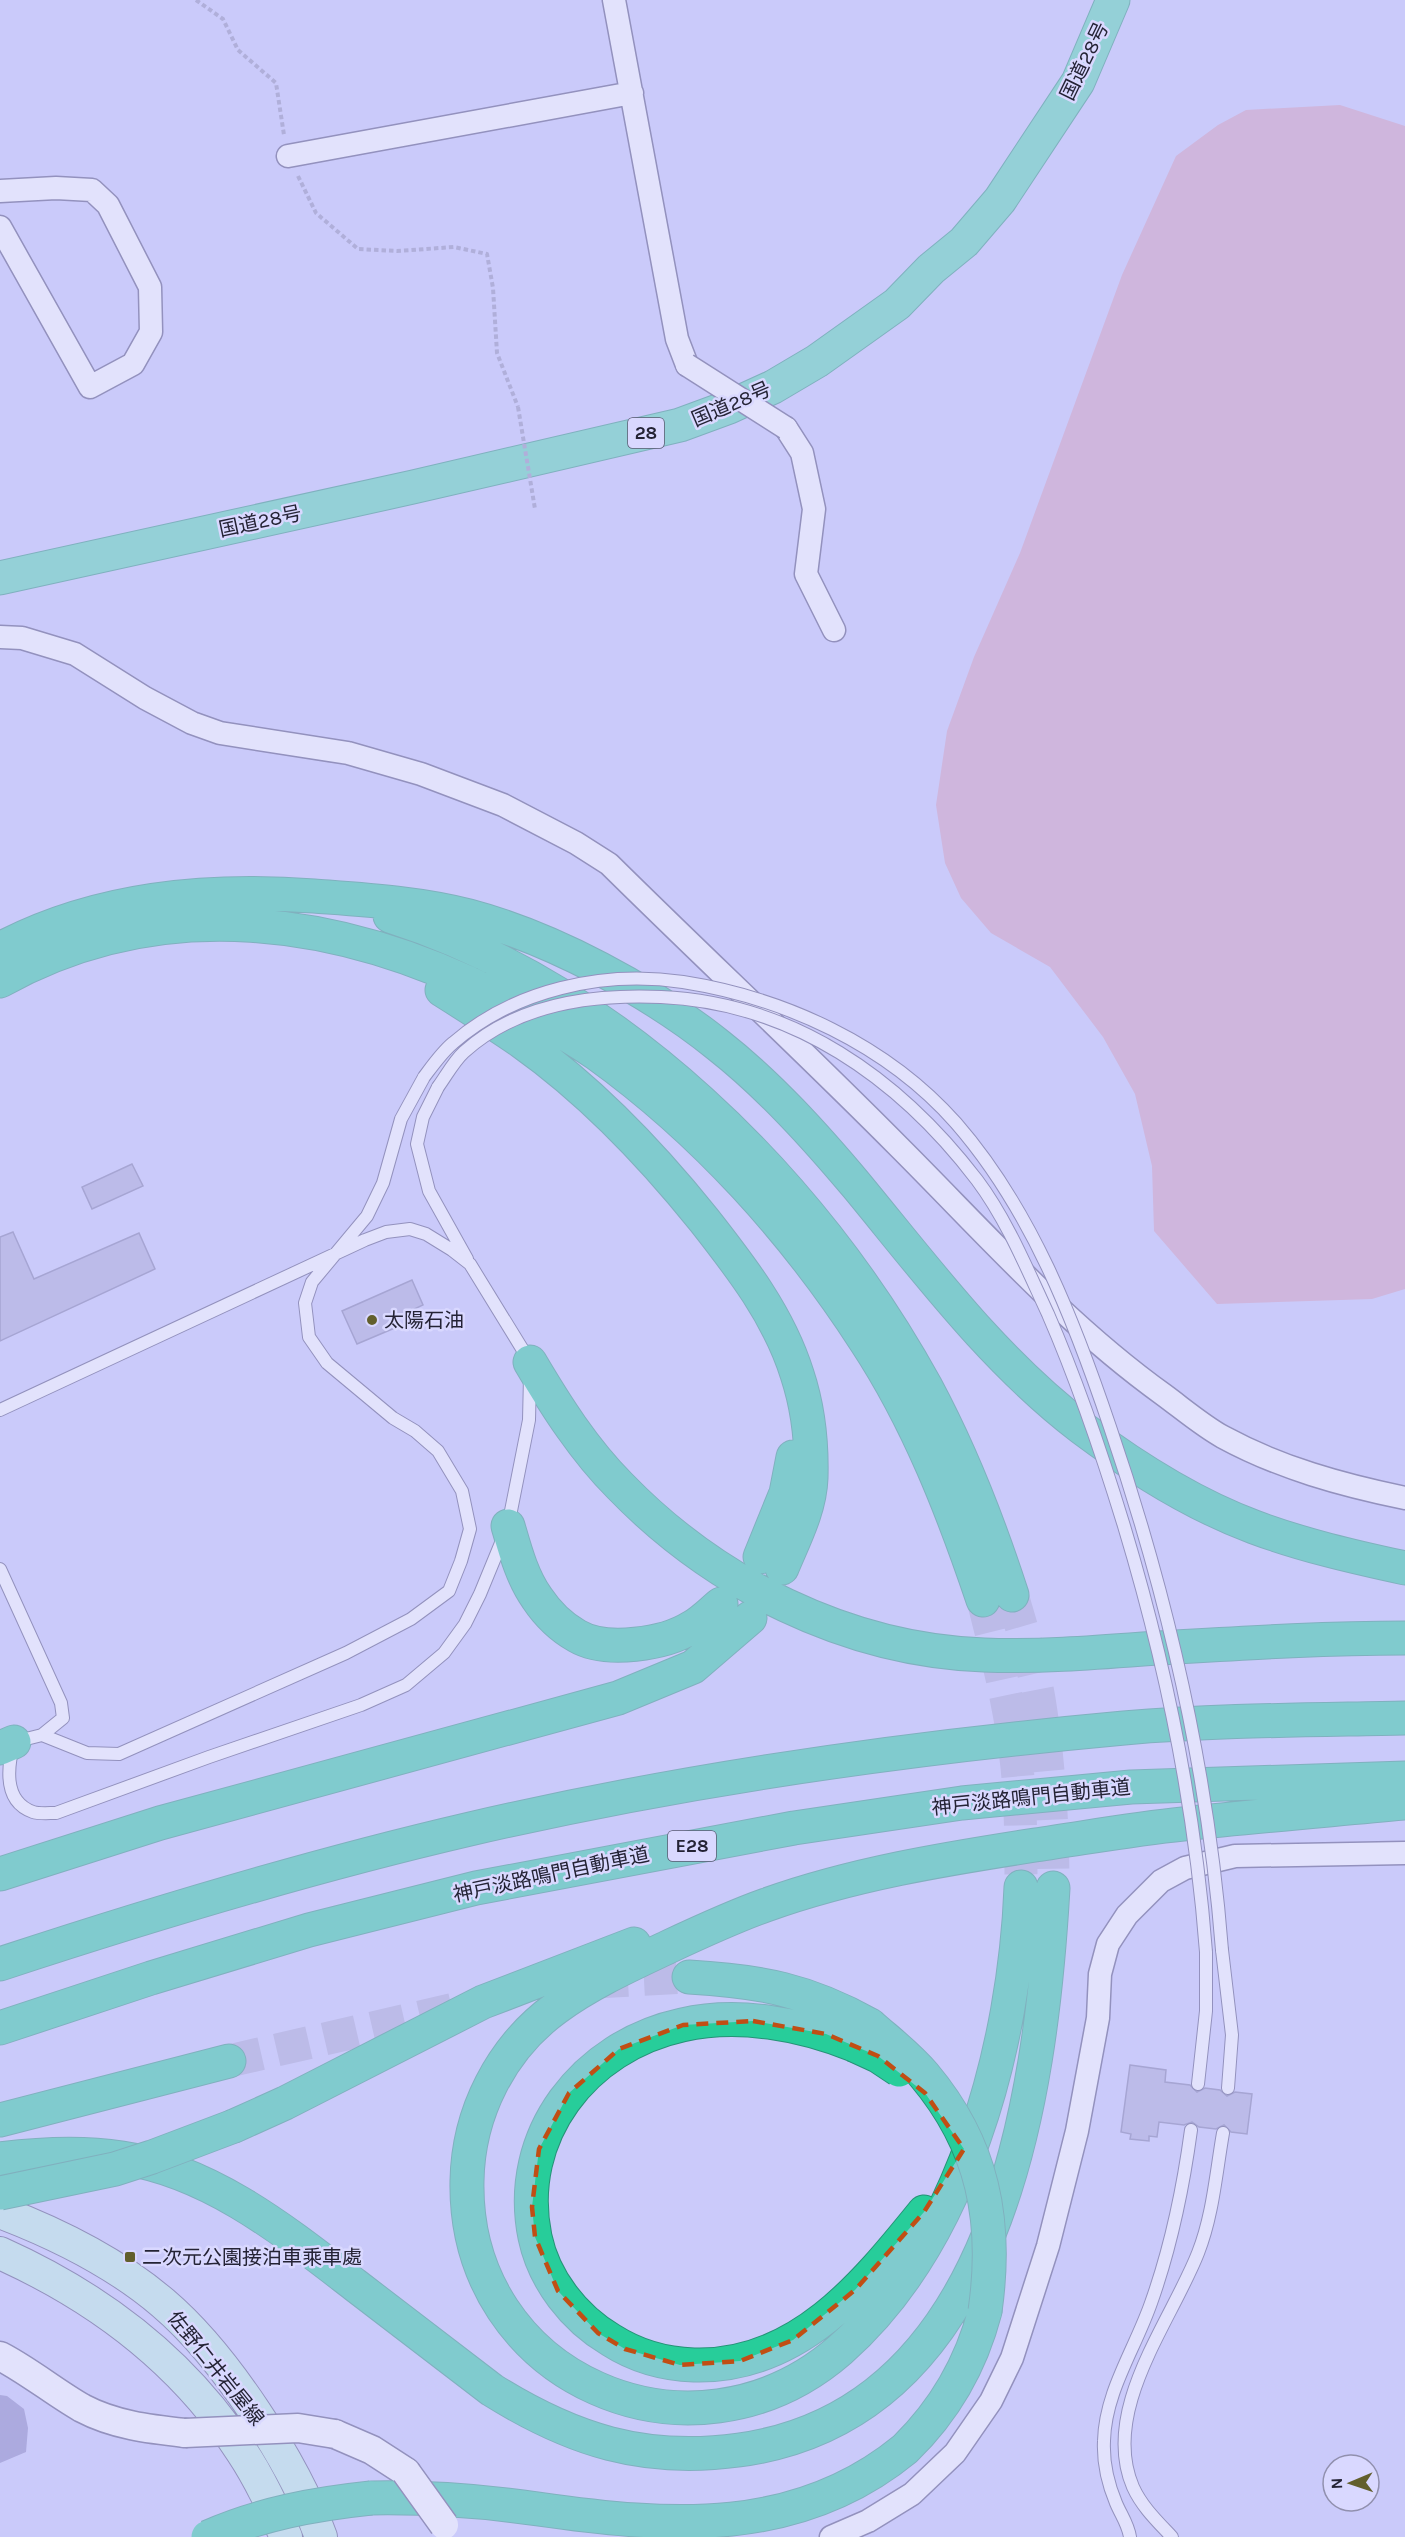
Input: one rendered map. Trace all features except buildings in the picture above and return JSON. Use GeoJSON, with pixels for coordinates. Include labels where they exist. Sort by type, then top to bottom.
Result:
{"type":"FeatureCollection","features":[{"type":"Feature","properties":{"kind":"highway","name":"国道28号"},"geometry":{"type":"LineString","coordinates":[[0,578],[413,487],[680,425],[729,407],[773,387],[817,361],[897,304],[931,269],[964,242],[1000,200],[1078,82],[1113,0]]}},
{"type":"Feature","properties":{"kind":"highway"},"geometry":{"type":"LineString","coordinates":[[0,949],[60,924],[138,901],[231,893],[367,899],[419,905],[472,917],[523,934],[565,952],[665,1007],[718,1045],[760,1083],[810,1133],[989,1342],[1046,1398],[1081,1427],[1138,1468],[1194,1499],[1252,1526],[1320,1547],[1405,1568]]}},
{"type":"Feature","properties":{"kind":"highway"},"geometry":{"type":"LineString","coordinates":[[0,981],[23,968],[107,939],[191,926],[233,924],[281,927],[379,947],[477,987],[545,1022],[595,1053],[633,1082],[704,1144],[787,1233],[831,1289],[868,1344],[902,1404],[958,1527],[998,1598],[988,1521],[926,1388],[891,1328],[852,1271],[810,1217],[764,1164],[713,1113],[664,1070],[610,1028],[540,984],[490,958],[405,921],[322,897]]}},
{"type":"Feature","properties":{"kind":"highway"},"geometry":{"type":"LineString","coordinates":[[333,936],[380,955],[425,980],[523,1042],[561,1073],[639,1145],[676,1185],[744,1271],[783,1338],[797,1374],[806,1408],[810,1443],[811,1480],[804,1515],[771,1563]]}},
{"type":"Feature","properties":{"kind":"highway"},"geometry":{"type":"LineString","coordinates":[[530,1362],[554,1402],[585,1446],[618,1485],[651,1517],[686,1545],[752,1588],[786,1606],[861,1635],[942,1651],[1026,1656],[1304,1640],[1405,1638]]}},
{"type":"Feature","properties":{"kind":"highway"},"geometry":{"type":"LineString","coordinates":[[508,1526],[518,1560],[536,1597],[554,1618],[578,1637],[608,1644],[650,1643],[692,1628],[721,1604]]}},
{"type":"Feature","properties":{"kind":"highway"},"geometry":{"type":"LineString","coordinates":[[0,1874],[160,1823],[618,1698],[693,1667],[750,1618]]}},
{"type":"Feature","properties":{"kind":"highway"},"geometry":{"type":"LineString","coordinates":[[0,1964],[136,1919],[294,1873],[471,1829],[634,1796],[791,1769],[953,1746],[1093,1731],[1299,1720],[1405,1718]]}},
{"type":"Feature","properties":{"kind":"highway","name":"神戸淡路鳴門自動車道"},"geometry":{"type":"LineString","coordinates":[[0,2028],[309,1929],[476,1888],[794,1827],[962,1803],[1131,1786],[1405,1778]]}},
{"type":"Feature","properties":{"kind":"highway"},"geometry":{"type":"LineString","coordinates":[[0,2193],[115,2169],[152,2157],[234,2126],[285,2103],[483,2001],[642,1941],[821,1887],[994,1851],[1178,1824],[1405,1803]]}},
{"type":"Feature","properties":{"kind":"highway"},"geometry":{"type":"LineString","coordinates":[[765,1905],[654,1954],[558,2006],[516,2045],[497,2072],[483,2100],[473,2128],[467,2162],[466,2197],[471,2233],[479,2264],[493,2295],[513,2325],[538,2351],[565,2372],[597,2389],[627,2400],[661,2407],[693,2409],[727,2406],[756,2398],[810,2372],[837,2352],[890,2296],[915,2260],[938,2219],[962,2169],[982,2115],[1007,2017],[1016,1959],[1021,1887]]}},
{"type":"Feature","properties":{"kind":"highway"},"geometry":{"type":"LineString","coordinates":[[0,2159],[60,2154],[124,2158],[162,2168],[196,2181],[232,2199],[294,2239],[492,2390],[527,2411],[585,2438],[617,2447],[684,2455],[753,2448],[819,2428],[851,2410],[908,2365],[933,2337],[953,2307],[994,2224],[1019,2140],[1040,2032],[1053,1888]]}},
{"type":"Feature","properties":{"kind":"highway"},"geometry":{"type":"LineString","coordinates":[[208,2537],[249,2521],[289,2510],[371,2498],[468,2500],[640,2524],[679,2527],[762,2523],[799,2515],[830,2504],[861,2486],[893,2461],[920,2434],[943,2405],[962,2375],[976,2343],[985,2310],[989,2278],[987,2208],[961,2142],[945,2117],[925,2093],[878,2056],[837,2007],[801,1993],[757,1983],[689,1977]]}},
{"type":"Feature","properties":{"kind":"highway"},"geometry":{"type":"LineString","coordinates":[[862,2035],[826,2034],[753,2021],[716,2021],[683,2025],[650,2035],[619,2049],[592,2069],[569,2093],[550,2121],[539,2149],[532,2207],[535,2237],[544,2266],[558,2291],[577,2313],[598,2333],[625,2349],[653,2360],[680,2365],[711,2366],[767,2354],[823,2319],[889,2256],[924,2212],[949,2175],[982,2115]]}},
{"type":"Feature","properties":{"kind":"highway"},"geometry":{"type":"LineString","coordinates":[[0,2120],[229,2061]]}},
{"type":"Feature","properties":{"kind":"main road","name":"佐野仁井岩屋線"},"geometry":{"type":"LineString","coordinates":[[0,2212],[96,2256],[164,2304],[193,2333],[251,2407],[276,2445],[299,2487],[321,2537]]}},
{"type":"Feature","properties":{"kind":"main road","name":"佐野仁井岩屋線"},"geometry":{"type":"LineString","coordinates":[[0,2253],[37,2270],[112,2315],[181,2374],[242,2452],[286,2537]]}},
{"type":"Feature","properties":{"kind":"street"},"geometry":{"type":"LineString","coordinates":[[615,0],[676,339],[687,365],[786,428],[802,453],[814,509],[806,574],[834,630]]}},
{"type":"Feature","properties":{"kind":"street"},"geometry":{"type":"LineString","coordinates":[[288,156],[632,93]]}},
{"type":"Feature","properties":{"kind":"street"},"geometry":{"type":"LineString","coordinates":[[0,191],[92,189],[108,204],[150,288],[151,332],[133,364],[90,387],[0,227]]}},
{"type":"Feature","properties":{"kind":"street"},"geometry":{"type":"LineString","coordinates":[[0,637],[22,638],[75,654],[145,698],[192,723],[220,733],[348,753],[421,774],[503,805],[576,843],[609,864],[898,1146],[1028,1279],[1090,1337],[1221,1437],[1287,1467],[1365,1490],[1405,1498]]}},
{"type":"Feature","properties":{"kind":"street"},"geometry":{"type":"LineString","coordinates":[[831,2537],[868,2521],[912,2494],[955,2453],[991,2401],[1012,2358],[1048,2246],[1077,2132],[1098,2018],[1100,1974],[1105,1954],[1108,1944],[1127,1915],[1161,1881],[1185,1868],[1235,1856],[1405,1853]]}},
{"type":"Feature","properties":{"kind":"street"},"geometry":{"type":"LineString","coordinates":[[0,2356],[82,2408],[112,2421],[184,2433],[298,2428],[335,2434],[372,2450],[406,2472],[447,2531]]}},
{"type":"Feature","properties":{"kind":"lane"},"geometry":{"type":"LineString","coordinates":[[19,1742],[87,1753],[119,1754],[346,1653],[411,1619],[449,1591],[461,1562],[470,1529],[462,1491],[438,1451],[327,1363],[309,1337],[305,1303],[312,1282],[367,1216],[383,1183],[402,1119],[424,1077],[449,1045],[476,1024],[504,1007],[565,987],[631,980],[671,980],[708,986],[747,997],[797,1012],[833,1030],[864,1047],[913,1082],[954,1122],[986,1161],[1004,1188],[1047,1267],[1096,1386],[1127,1476],[1171,1625],[1185,1686],[1211,1836],[1232,2035],[1228,2088]]}},
{"type":"Feature","properties":{"kind":"lane"},"geometry":{"type":"LineString","coordinates":[[0,1569],[61,1703],[63,1718],[19,1742],[8,1779],[17,1800],[32,1812],[56,1813],[208,1757],[361,1705],[406,1685],[444,1653],[465,1624],[480,1594],[508,1526],[529,1419],[530,1362],[470,1264],[429,1191],[417,1144],[423,1117],[438,1087],[462,1054],[497,1028],[542,1009],[588,999],[644,996],[684,998],[736,1007],[821,1041],[858,1062],[913,1107],[979,1183],[1021,1255],[1077,1386],[1105,1465],[1139,1576],[1174,1720],[1195,1839],[1206,1952],[1206,2011],[1198,2084]]}},
{"type":"Feature","properties":{"kind":"lane"},"geometry":{"type":"LineString","coordinates":[[0,1410],[386,1233],[410,1229],[426,1234],[470,1264]]}},
{"type":"Feature","properties":{"kind":"lane"},"geometry":{"type":"LineString","coordinates":[[1130,2537],[1128,2526],[1117,2505],[1107,2476],[1104,2461],[1104,2429],[1111,2397],[1150,2305],[1168,2251],[1183,2190],[1191,2130]]}},
{"type":"Feature","properties":{"kind":"lane"},"geometry":{"type":"LineString","coordinates":[[1172,2537],[1148,2511],[1133,2488],[1127,2461],[1125,2430],[1127,2415],[1138,2383],[1202,2242],[1211,2206],[1223,2133]]}},
{"type":"Feature","properties":{"kind":"path"},"geometry":{"type":"LineString","coordinates":[[196,0],[223,19],[238,50],[276,84],[288,156],[316,213],[358,249],[397,251],[454,247],[487,254],[493,288],[497,353],[518,407],[535,510]]}},
{"type":"Feature","properties":{"kind":"highlighted area"},"geometry":{"type":"Polygon","coordinates":[[[753,2021],[826,2034],[854,2045],[878,2056],[925,2093],[964,2149],[924,2212],[855,2290],[793,2340],[740,2361],[680,2365],[625,2349],[598,2333],[558,2291],[535,2237],[532,2207],[539,2149],[569,2093],[619,2049],[683,2025],[753,2021]]]}},
{"type":"Feature","properties":{"kind":"shaded area"},"geometry":{"type":"Polygon","coordinates":[[[1340,105],[1405,126],[1405,1289],[1372,1299],[1217,1304],[1154,1231],[1152,1166],[1135,1094],[1103,1037],[1050,967],[991,933],[961,898],[945,863],[936,805],[947,731],[974,657],[1020,553],[1122,275],[1176,156],[1218,125],[1246,110],[1340,105]]]}},
{"type":"Feature","properties":{"kind":"shaded area"},"geometry":{"type":"Polygon","coordinates":[[[0,2395],[7,2396],[24,2409],[28,2428],[26,2452],[0,2463],[0,2395]]]}},
{"type":"Feature","properties":{"kind":"tunnel"},"geometry":{"type":"LineString","coordinates":[[1012,1595],[1039,1699],[1050,1793],[1053,1888]]}},
{"type":"Feature","properties":{"kind":"tunnel"},"geometry":{"type":"LineString","coordinates":[[983,1600],[1003,1683],[1014,1746],[1020,1812],[1021,1887]]}},
{"type":"Feature","properties":{"kind":"tunnel"},"geometry":{"type":"LineString","coordinates":[[595,1982],[689,1977]]}},
{"type":"Feature","properties":{"kind":"tunnel"},"geometry":{"type":"LineString","coordinates":[[229,2061],[459,2008]]}},
{"type":"Feature","properties":{"kind":"place","name":"太陽石油"},"geometry":{"type":"Point","coordinates":[372,1320]}},
{"type":"Feature","properties":{"kind":"place","name":"二次元公園接泊車乘車處"},"geometry":{"type":"Point","coordinates":[130,2257]}}]}
